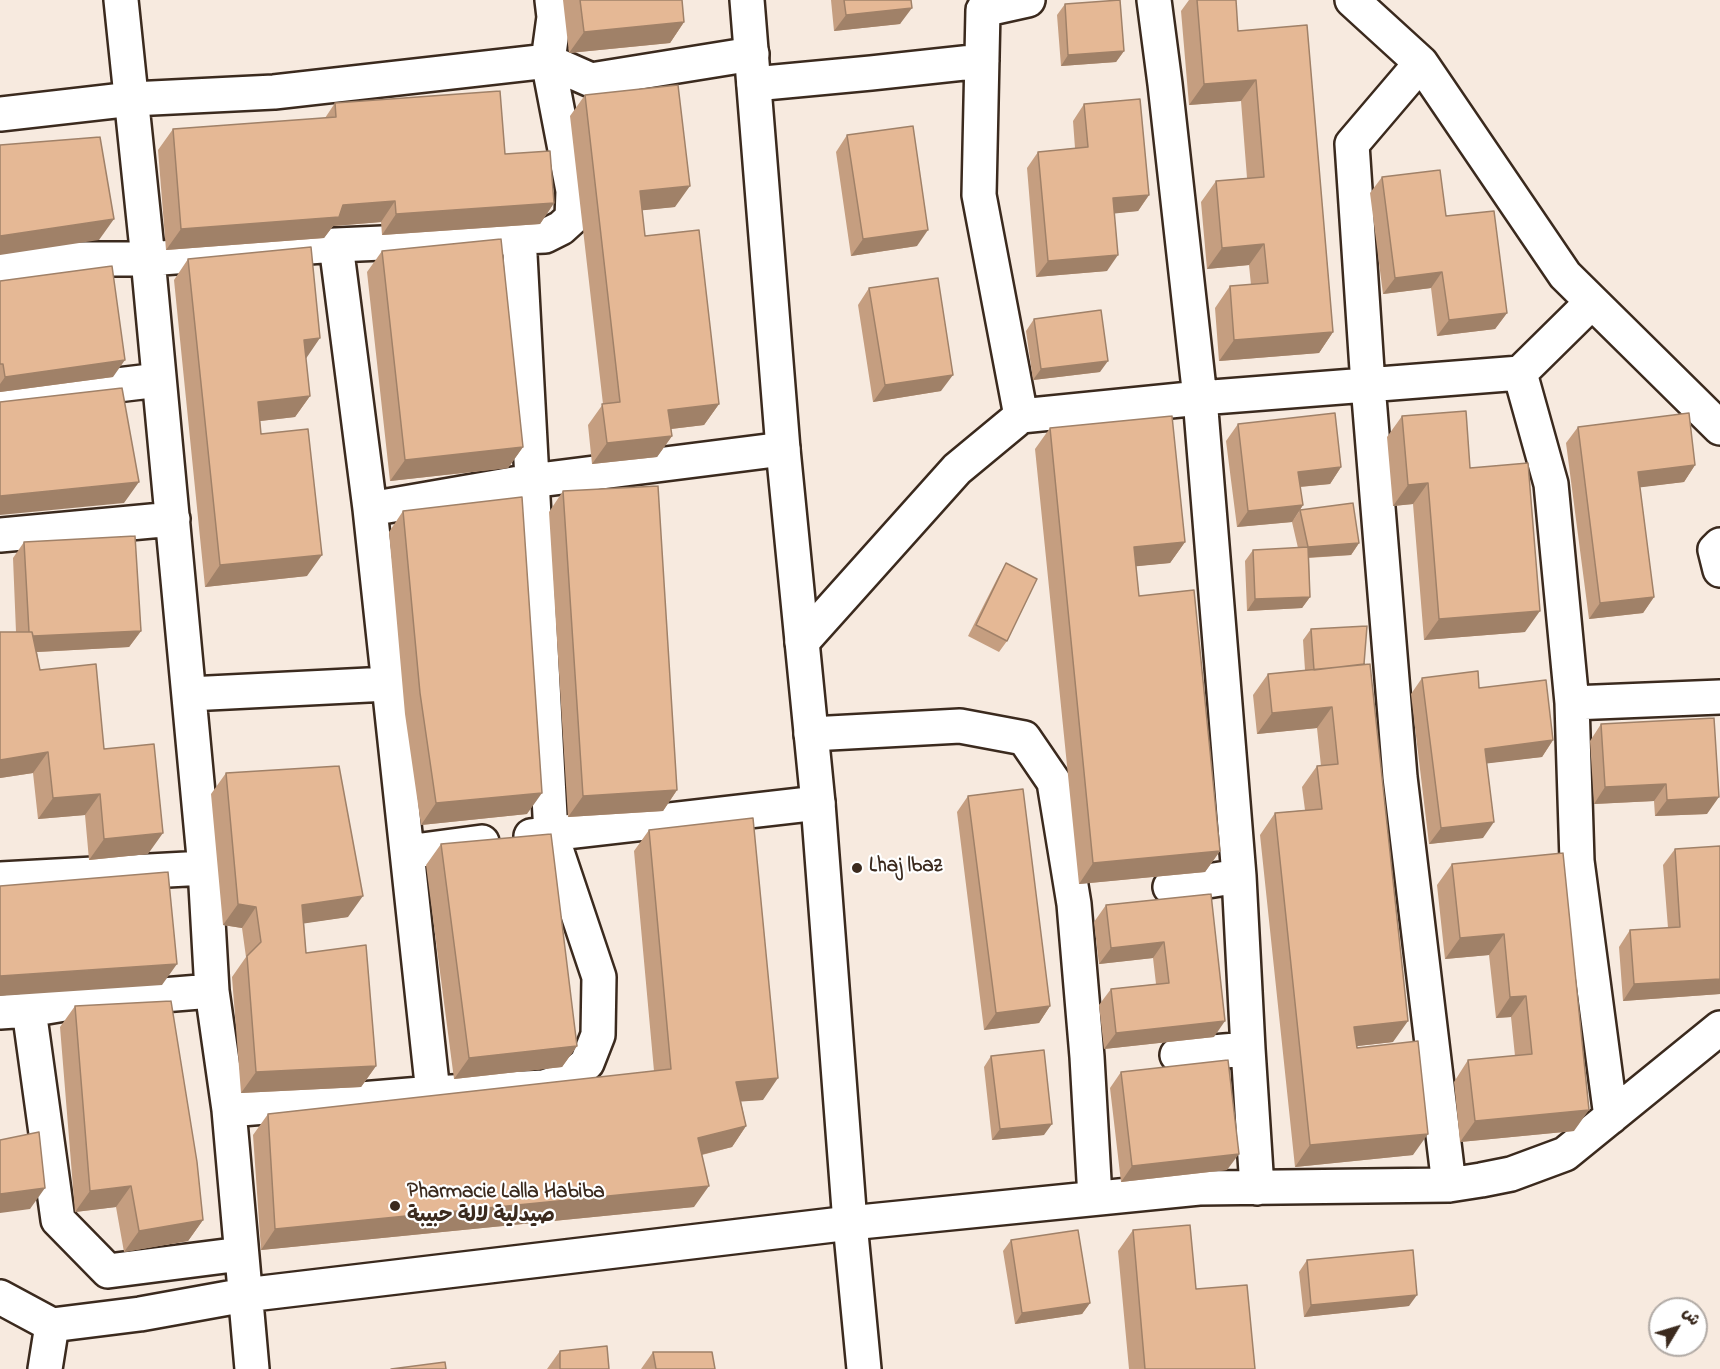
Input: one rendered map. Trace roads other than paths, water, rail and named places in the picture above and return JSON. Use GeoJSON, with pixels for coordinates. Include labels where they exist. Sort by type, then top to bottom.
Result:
{"type":"FeatureCollection","features":[{"type":"Feature","properties":{"kind":"street"},"geometry":{"type":"LineString","coordinates":[[121,0],[173,519],[205,868],[212,991],[229,1110],[252,1369]]}},
{"type":"Feature","properties":{"kind":"street"},"geometry":{"type":"LineString","coordinates":[[0,267],[78,259],[148,259],[336,245],[544,236],[561,228],[572,218],[573,191],[548,61],[554,17],[552,0]]}},
{"type":"Feature","properties":{"kind":"street"},"geometry":{"type":"LineString","coordinates":[[747,0],[783,449],[818,803],[850,1223],[864,1369]]}},
{"type":"Feature","properties":{"kind":"street"},"geometry":{"type":"LineString","coordinates":[[1020,416],[979,195],[982,5],[1028,0]]}},
{"type":"Feature","properties":{"kind":"street"},"geometry":{"type":"LineString","coordinates":[[1154,0],[1167,96],[1200,398],[1239,876],[1257,1188]]}},
{"type":"Feature","properties":{"kind":"street"},"geometry":{"type":"LineString","coordinates":[[1352,0],[1421,63],[1565,276],[1720,428]]}},
{"type":"Feature","properties":{"kind":"street"},"geometry":{"type":"LineString","coordinates":[[0,114],[132,99],[274,92],[548,61],[591,80],[753,69],[871,74],[982,61]]}},
{"type":"Feature","properties":{"kind":"street"},"geometry":{"type":"LineString","coordinates":[[1421,63],[1352,144],[1368,385],[1400,777],[1449,1185]]}},
{"type":"Feature","properties":{"kind":"street"},"geometry":{"type":"LineString","coordinates":[[229,1110],[433,1093],[544,1087],[569,1079],[587,1063],[598,1035],[599,977],[551,834],[519,236]]}},
{"type":"Feature","properties":{"kind":"street"},"geometry":{"type":"LineString","coordinates":[[336,245],[370,509],[433,1093]]}},
{"type":"Feature","properties":{"kind":"street"},"geometry":{"type":"LineString","coordinates":[[802,642],[957,469],[1020,416],[1200,398],[1520,373],[1592,302]]}},
{"type":"Feature","properties":{"kind":"street"},"geometry":{"type":"LineString","coordinates":[[1520,373],[1551,484],[1572,703],[1577,861],[1611,1117]]}},
{"type":"Feature","properties":{"kind":"street"},"geometry":{"type":"LineString","coordinates":[[0,399],[159,380]]}},
{"type":"Feature","properties":{"kind":"street"},"geometry":{"type":"LineString","coordinates":[[370,509],[531,481],[783,449]]}},
{"type":"Feature","properties":{"kind":"street"},"geometry":{"type":"LineString","coordinates":[[0,535],[173,519]]}},
{"type":"Feature","properties":{"kind":"street"},"geometry":{"type":"LineString","coordinates":[[1720,544],[1715,550],[1720,570]]}},
{"type":"Feature","properties":{"kind":"street"},"geometry":{"type":"LineString","coordinates":[[189,694],[388,684]]}},
{"type":"Feature","properties":{"kind":"street"},"geometry":{"type":"LineString","coordinates":[[1572,703],[1720,698]]}},
{"type":"Feature","properties":{"kind":"street"},"geometry":{"type":"LineString","coordinates":[[811,734],[960,726],[1024,738],[1054,782],[1074,904],[1087,1057],[1095,1198]]}},
{"type":"Feature","properties":{"kind":"street"},"geometry":{"type":"LineString","coordinates":[[407,852],[818,803]]}},
{"type":"Feature","properties":{"kind":"street"},"geometry":{"type":"LineString","coordinates":[[0,879],[205,868]]}},
{"type":"Feature","properties":{"kind":"street"},"geometry":{"type":"LineString","coordinates":[[1170,887],[1239,876]]}},
{"type":"Feature","properties":{"kind":"street"},"geometry":{"type":"LineString","coordinates":[[212,991],[76,1002],[14,1011],[58,1220],[108,1271],[241,1254]]}},
{"type":"Feature","properties":{"kind":"street"},"geometry":{"type":"LineString","coordinates":[[0,1297],[52,1325],[140,1314],[245,1295],[850,1223],[1095,1198],[1199,1188],[1449,1185],[1511,1174],[1564,1154],[1720,1028]]}},
{"type":"Feature","properties":{"kind":"street"},"geometry":{"type":"LineString","coordinates":[[1178,1055],[1248,1049]]}},
{"type":"Feature","properties":{"kind":"street"},"geometry":{"type":"LineString","coordinates":[[45,1369],[52,1325]]}},
{"type":"Feature","properties":{"kind":"place","name":"Lhaj lbaz"},"geometry":{"type":"Point","coordinates":[857,868]}},
{"type":"Feature","properties":{"kind":"place","name":"Pharmacie Lalla Habiba صيدلية لالة حبيبة"},"geometry":{"type":"Point","coordinates":[395,1206]}}]}
